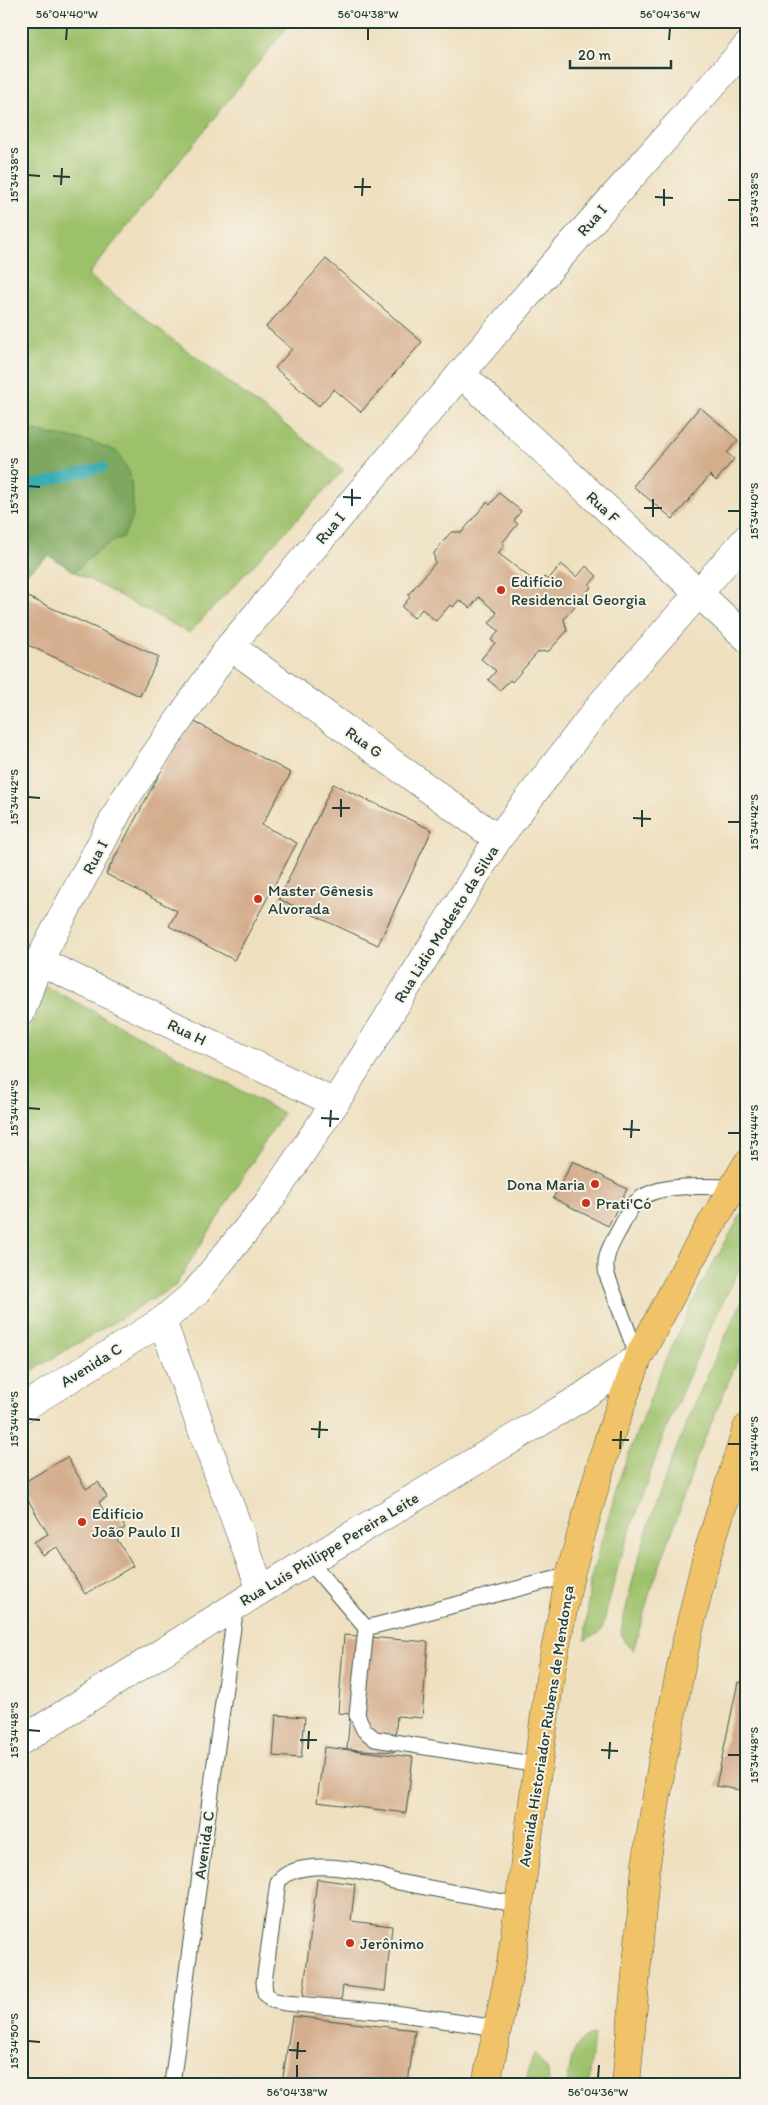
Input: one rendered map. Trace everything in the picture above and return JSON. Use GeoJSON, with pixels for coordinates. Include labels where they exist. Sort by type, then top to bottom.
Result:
{"type":"FeatureCollection","features":[{"type":"Feature","properties":{"kind":"main road","name":"Avenida Historiador Rubens de Mendonça"},"geometry":{"type":"LineString","coordinates":[[486,2084],[511,1962],[552,1670],[570,1575],[610,1438],[638,1358],[740,1175]]}},
{"type":"Feature","properties":{"kind":"main road"},"geometry":{"type":"LineString","coordinates":[[626,2084],[646,1865],[662,1763],[685,1647],[707,1555],[747,1428]]}},
{"type":"Feature","properties":{"kind":"street","name":"Rua I"},"geometry":{"type":"LineString","coordinates":[[21,1013],[39,961],[124,800],[230,646],[649,154],[747,46]]}},
{"type":"Feature","properties":{"kind":"street","name":"Rua F"},"geometry":{"type":"LineString","coordinates":[[460,374],[698,595],[747,638]]}},
{"type":"Feature","properties":{"kind":"street","name":"Rua Lidio Modesto da Silva"},"geometry":{"type":"LineString","coordinates":[[162,1321],[195,1293],[268,1203],[335,1103],[498,839],[602,703],[747,538]]}},
{"type":"Feature","properties":{"kind":"street","name":"Rua G"},"geometry":{"type":"LineString","coordinates":[[230,646],[498,839]]}},
{"type":"Feature","properties":{"kind":"street","name":"Rua H"},"geometry":{"type":"LineString","coordinates":[[39,961],[335,1103]]}},
{"type":"Feature","properties":{"kind":"street","name":"Avenida C"},"geometry":{"type":"LineString","coordinates":[[21,1409],[162,1321]]}},
{"type":"Feature","properties":{"kind":"street"},"geometry":{"type":"LineString","coordinates":[[162,1321],[261,1590]]}},
{"type":"Feature","properties":{"kind":"street","name":"Rua Luis Philippe Pereira Leite"},"geometry":{"type":"LineString","coordinates":[[21,1740],[236,1605],[582,1397],[638,1358]]}},
{"type":"Feature","properties":{"kind":"lane"},"geometry":{"type":"LineString","coordinates":[[638,1358],[607,1275],[605,1265],[607,1253],[611,1245],[633,1206],[644,1196],[673,1187],[740,1175]]}},
{"type":"Feature","properties":{"kind":"lane"},"geometry":{"type":"LineString","coordinates":[[310,1561],[366,1628],[357,1715],[364,1730],[375,1740],[538,1765]]}},
{"type":"Feature","properties":{"kind":"lane"},"geometry":{"type":"LineString","coordinates":[[366,1628],[570,1575]]}},
{"type":"Feature","properties":{"kind":"lane","name":"Avenida C"},"geometry":{"type":"LineString","coordinates":[[172,2084],[236,1605]]}},
{"type":"Feature","properties":{"kind":"lane"},"geometry":{"type":"LineString","coordinates":[[497,2028],[388,2012],[285,2003],[272,2000],[265,1993],[264,1982],[278,1882],[284,1875],[290,1872],[304,1867],[318,1866],[380,1876],[393,1881],[519,1905]]}},
{"type":"Feature","properties":{"kind":"green space"},"geometry":{"type":"Polygon","coordinates":[[[21,21],[292,21],[88,275],[344,470],[189,633],[75,572],[97,552],[123,537],[93,442],[21,429],[21,21]]]}},
{"type":"Feature","properties":{"kind":"green space"},"geometry":{"type":"Polygon","coordinates":[[[21,429],[93,442],[118,452],[130,474],[133,517],[123,537],[103,546],[75,572],[49,556],[21,577],[21,429]]]}},
{"type":"Feature","properties":{"kind":"green space"},"geometry":{"type":"Polygon","coordinates":[[[46,986],[283,1113],[175,1286],[21,1377],[21,1058],[46,986]]]}},
{"type":"Feature","properties":{"kind":"green space"},"geometry":{"type":"Polygon","coordinates":[[[747,1204],[747,1253],[703,1343],[664,1434],[619,1562],[602,1629],[599,1633],[585,1640],[590,1581],[622,1471],[662,1368],[701,1285],[747,1204]]]}},
{"type":"Feature","properties":{"kind":"green space"},"geometry":{"type":"Polygon","coordinates":[[[747,1291],[747,1338],[697,1457],[649,1595],[633,1651],[624,1641],[621,1632],[643,1544],[657,1501],[690,1415],[747,1291]]]}},
{"type":"Feature","properties":{"kind":"green space"},"geometry":{"type":"Polygon","coordinates":[[[594,2034],[589,2084],[567,2084],[571,2061],[576,2048],[580,2042],[594,2034]]]}},
{"type":"Feature","properties":{"kind":"green space"},"geometry":{"type":"Polygon","coordinates":[[[534,2053],[548,2071],[549,2084],[525,2084],[534,2053]]]}},
{"type":"Feature","properties":{"kind":"building"},"geometry":{"type":"Polygon","coordinates":[[[326,259],[422,342],[361,412],[334,389],[319,406],[275,368],[292,349],[266,327],[326,259]]]}},
{"type":"Feature","properties":{"kind":"building"},"geometry":{"type":"Polygon","coordinates":[[[700,407],[738,440],[727,453],[734,459],[716,481],[710,475],[673,519],[633,486],[700,407]]]}},
{"type":"Feature","properties":{"kind":"building","name":"Edifício Residencial Georgia"},"geometry":{"type":"Polygon","coordinates":[[[499,493],[521,511],[514,521],[518,524],[502,543],[505,545],[498,553],[538,584],[544,577],[548,580],[561,564],[577,577],[586,566],[597,576],[589,585],[591,587],[564,619],[567,631],[549,651],[538,652],[512,682],[510,680],[500,690],[488,680],[496,671],[481,659],[495,643],[491,640],[499,631],[489,623],[497,613],[479,597],[470,608],[459,600],[453,607],[450,605],[436,621],[422,609],[414,618],[402,607],[410,597],[408,595],[435,563],[434,553],[451,532],[462,532],[487,502],[490,505],[499,493]]]}},
{"type":"Feature","properties":{"kind":"building"},"geometry":{"type":"Polygon","coordinates":[[[28,597],[159,657],[140,696],[21,642],[21,611],[28,597]]]}},
{"type":"Feature","properties":{"kind":"building"},"geometry":{"type":"Polygon","coordinates":[[[189,719],[291,773],[262,825],[297,843],[234,960],[169,926],[177,911],[106,874],[189,719]]]}},
{"type":"Feature","properties":{"kind":"building"},"geometry":{"type":"Polygon","coordinates":[[[333,784],[432,830],[378,945],[279,899],[333,784]]]}},
{"type":"Feature","properties":{"kind":"building"},"geometry":{"type":"Polygon","coordinates":[[[21,851],[28,853],[21,867],[21,851]]]}},
{"type":"Feature","properties":{"kind":"building"},"geometry":{"type":"Polygon","coordinates":[[[573,1161],[627,1189],[608,1226],[553,1198],[573,1161]]]}},
{"type":"Feature","properties":{"kind":"building","name":"Edifício João Paulo II"},"geometry":{"type":"Polygon","coordinates":[[[67,1457],[86,1489],[98,1482],[107,1497],[99,1502],[107,1517],[116,1512],[125,1528],[114,1534],[133,1566],[85,1594],[57,1547],[42,1555],[34,1542],[48,1534],[21,1488],[21,1484],[67,1457]]]}},
{"type":"Feature","properties":{"kind":"building"},"geometry":{"type":"Polygon","coordinates":[[[344,1635],[428,1642],[422,1718],[397,1716],[394,1752],[347,1749],[350,1714],[338,1713],[344,1635]]]}},
{"type":"Feature","properties":{"kind":"building"},"geometry":{"type":"Polygon","coordinates":[[[738,1682],[747,1684],[747,1791],[716,1786],[738,1682]]]}},
{"type":"Feature","properties":{"kind":"building"},"geometry":{"type":"Polygon","coordinates":[[[276,1715],[305,1717],[301,1758],[273,1756],[276,1715]]]}},
{"type":"Feature","properties":{"kind":"building"},"geometry":{"type":"Polygon","coordinates":[[[324,1747],[413,1757],[406,1813],[317,1802],[324,1747]]]}},
{"type":"Feature","properties":{"kind":"building","name":"Jerônimo"},"geometry":{"type":"Polygon","coordinates":[[[317,1879],[355,1884],[351,1921],[392,1926],[385,1991],[343,1986],[341,2002],[303,1997],[317,1879]]]}},
{"type":"Feature","properties":{"kind":"building"},"geometry":{"type":"Polygon","coordinates":[[[292,2016],[415,2030],[408,2084],[282,2084],[292,2016]]]}},
{"type":"Feature","properties":{"kind":"waterway"},"geometry":{"type":"LineString","coordinates":[[21,488],[103,467]]}},
{"type":"Feature","properties":{"kind":"place","name":"Edifício Residencial Georgia"},"geometry":{"type":"Point","coordinates":[501,590]}},
{"type":"Feature","properties":{"kind":"place","name":"Master Gênesis Alvorada"},"geometry":{"type":"Point","coordinates":[258,899]}},
{"type":"Feature","properties":{"kind":"place","name":"Dona Maria"},"geometry":{"type":"Point","coordinates":[595,1184]}},
{"type":"Feature","properties":{"kind":"place","name":"Prati'Có"},"geometry":{"type":"Point","coordinates":[586,1203]}},
{"type":"Feature","properties":{"kind":"place","name":"Edifício João Paulo II"},"geometry":{"type":"Point","coordinates":[82,1522]}},
{"type":"Feature","properties":{"kind":"place","name":"Jerônimo"},"geometry":{"type":"Point","coordinates":[350,1943]}}]}
